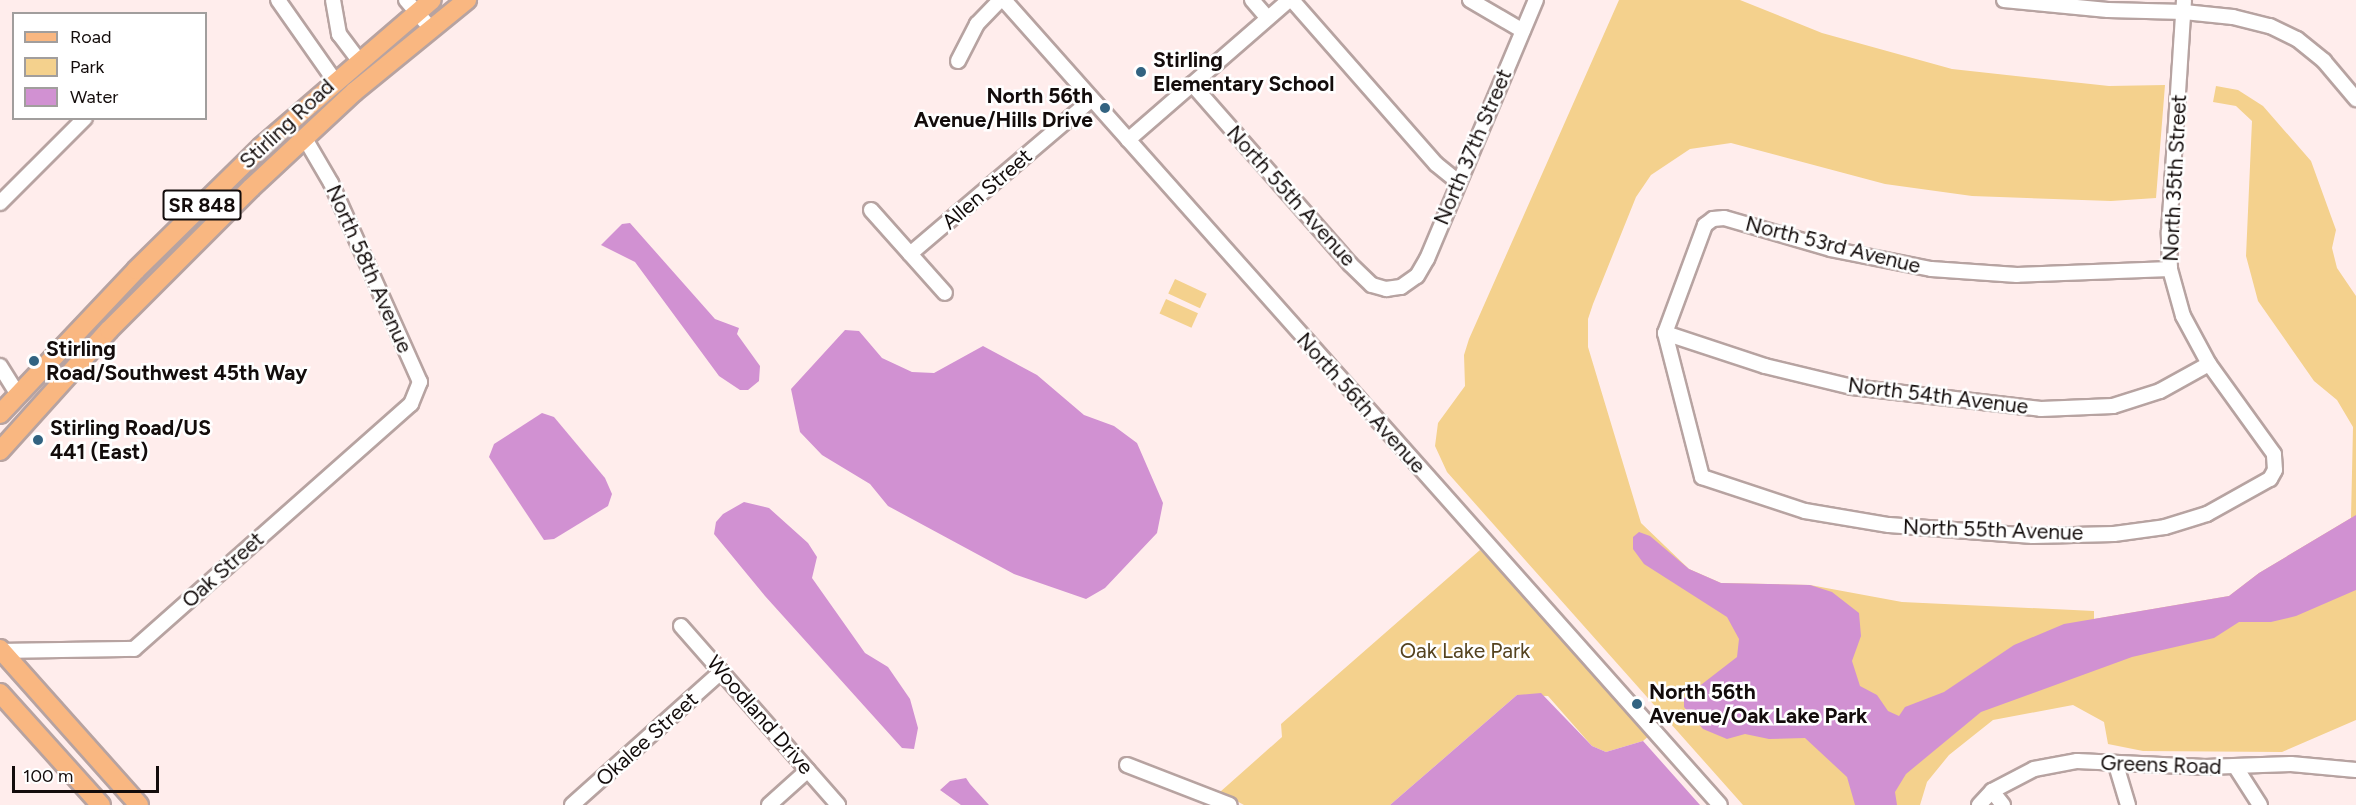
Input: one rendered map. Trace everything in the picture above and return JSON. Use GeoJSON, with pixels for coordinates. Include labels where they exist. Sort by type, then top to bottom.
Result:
{"type":"FeatureCollection","features":[{"type":"Feature","properties":{"kind":"main road","name":"Stirling Road"},"geometry":{"type":"LineString","coordinates":[[0,414],[103,304],[261,147],[359,61],[411,6],[432,0]]}},
{"type":"Feature","properties":{"kind":"main road","name":"Stirling Road"},"geometry":{"type":"LineString","coordinates":[[0,451],[99,342],[304,138],[467,0]]}},
{"type":"Feature","properties":{"kind":"main road"},"geometry":{"type":"LineString","coordinates":[[99,342],[94,329],[103,304]]}},
{"type":"Feature","properties":{"kind":"main road"},"geometry":{"type":"LineString","coordinates":[[1,650],[139,805]]}},
{"type":"Feature","properties":{"kind":"main road"},"geometry":{"type":"LineString","coordinates":[[0,693],[101,805]]}},
{"type":"Feature","properties":{"kind":"main road"},"geometry":{"type":"LineString","coordinates":[[109,805],[128,805]]}},
{"type":"Feature","properties":{"kind":"street"},"geometry":{"type":"LineString","coordinates":[[278,0],[335,81]]}},
{"type":"Feature","properties":{"kind":"street"},"geometry":{"type":"LineString","coordinates":[[333,0],[339,34],[359,61]]}},
{"type":"Feature","properties":{"kind":"street"},"geometry":{"type":"LineString","coordinates":[[958,60],[977,24],[1002,0]]}},
{"type":"Feature","properties":{"kind":"street","name":"North 56th Avenue"},"geometry":{"type":"LineString","coordinates":[[1002,0],[1720,805]]}},
{"type":"Feature","properties":{"kind":"street"},"geometry":{"type":"LineString","coordinates":[[1252,0],[1268,17]]}},
{"type":"Feature","properties":{"kind":"street"},"geometry":{"type":"LineString","coordinates":[[1128,140],[1290,0],[1436,164],[1457,181]]}},
{"type":"Feature","properties":{"kind":"street"},"geometry":{"type":"LineString","coordinates":[[1470,0],[1523,31]]}},
{"type":"Feature","properties":{"kind":"street","name":"North 37th Street"},"geometry":{"type":"LineString","coordinates":[[1401,287],[1417,276],[1427,259],[1457,181],[1536,0]]}},
{"type":"Feature","properties":{"kind":"street"},"geometry":{"type":"LineString","coordinates":[[2004,0],[2108,10],[2184,6],[2233,17],[2297,39],[2324,61],[2356,99]]}},
{"type":"Feature","properties":{"kind":"street"},"geometry":{"type":"LineString","coordinates":[[411,6],[431,29]]}},
{"type":"Feature","properties":{"kind":"street","name":"North 35th Street"},"geometry":{"type":"LineString","coordinates":[[2184,6],[2169,232],[2170,270],[2182,316],[2209,364],[2274,454],[2275,470]]}},
{"type":"Feature","properties":{"kind":"street","name":"North 55th Avenue"},"geometry":{"type":"LineString","coordinates":[[1192,84],[1350,264],[1372,285],[1386,289],[1401,287]]}},
{"type":"Feature","properties":{"kind":"street","name":"Allen Street"},"geometry":{"type":"LineString","coordinates":[[910,254],[1091,100]]}},
{"type":"Feature","properties":{"kind":"street"},"geometry":{"type":"LineString","coordinates":[[0,203],[83,120]]}},
{"type":"Feature","properties":{"kind":"street","name":"North 58th Avenue"},"geometry":{"type":"LineString","coordinates":[[304,138],[331,183],[420,382],[411,404]]}},
{"type":"Feature","properties":{"kind":"street"},"geometry":{"type":"LineString","coordinates":[[871,210],[945,293]]}},
{"type":"Feature","properties":{"kind":"street","name":"North 53rd Avenue"},"geometry":{"type":"LineString","coordinates":[[1665,333],[1705,225],[1713,219],[1724,218],[1831,249],[1931,269],[2017,275],[2170,270]]}},
{"type":"Feature","properties":{"kind":"street","name":"North 55th Avenue"},"geometry":{"type":"LineString","coordinates":[[1665,333],[1702,477],[1804,511],[1888,525],[2033,536],[2114,534],[2165,527],[2207,514],[2251,492],[2270,479],[2275,470]]}},
{"type":"Feature","properties":{"kind":"street","name":"North 54th Avenue"},"geometry":{"type":"LineString","coordinates":[[1665,333],[1766,366],[1852,387],[2041,409],[2113,406],[2160,391],[2209,364]]}},
{"type":"Feature","properties":{"kind":"street"},"geometry":{"type":"LineString","coordinates":[[0,366],[18,395]]}},
{"type":"Feature","properties":{"kind":"street","name":"Oak Street"},"geometry":{"type":"LineString","coordinates":[[1,650],[134,649],[411,404]]}},
{"type":"Feature","properties":{"kind":"street","name":"Woodland Drive"},"geometry":{"type":"LineString","coordinates":[[681,626],[838,805]]}},
{"type":"Feature","properties":{"kind":"street","name":"Okalee Street"},"geometry":{"type":"LineString","coordinates":[[572,805],[721,672]]}},
{"type":"Feature","properties":{"kind":"street","name":"Greens Road"},"geometry":{"type":"LineString","coordinates":[[1979,805],[1992,791],[2034,769],[2078,761],[2116,765],[2291,764],[2356,770]]}},
{"type":"Feature","properties":{"kind":"street"},"geometry":{"type":"LineString","coordinates":[[1127,765],[1230,805]]}},
{"type":"Feature","properties":{"kind":"street"},"geometry":{"type":"LineString","coordinates":[[2116,765],[2127,805]]}},
{"type":"Feature","properties":{"kind":"street"},"geometry":{"type":"LineString","coordinates":[[2235,766],[2260,805]]}},
{"type":"Feature","properties":{"kind":"street"},"geometry":{"type":"LineString","coordinates":[[769,805],[808,770]]}},
{"type":"Feature","properties":{"kind":"street"},"geometry":{"type":"LineString","coordinates":[[1992,791],[2003,805]]}},
{"type":"Feature","properties":{"kind":"green space"},"geometry":{"type":"Polygon","coordinates":[[[1619,0],[1740,0],[1822,33],[1952,69],[2109,86],[2165,85],[2156,198],[2111,201],[1972,196],[1885,184],[1731,143],[1690,149],[1651,175],[1636,197],[1593,304],[1588,319],[1588,347],[1641,523],[1689,569],[1721,583],[1810,585],[1902,602],[2094,611],[2094,619],[2229,596],[2259,573],[2351,518],[2353,427],[2337,400],[2314,381],[2258,301],[2246,256],[2252,121],[2236,106],[2213,102],[2216,86],[2238,90],[2263,106],[2311,161],[2336,230],[2332,248],[2337,268],[2356,296],[2356,720],[2282,752],[2143,751],[2108,744],[2104,722],[2073,705],[1993,720],[1949,755],[1927,782],[1920,805],[1743,805],[1447,472],[1435,446],[1438,423],[1465,386],[1464,355],[1469,339],[1619,0]]]}},
{"type":"Feature","properties":{"kind":"green space"},"geometry":{"type":"Polygon","coordinates":[[[1175,279],[1207,294],[1200,308],[1168,294],[1175,279]]]}},
{"type":"Feature","properties":{"kind":"green space"},"geometry":{"type":"Polygon","coordinates":[[[1166,299],[1198,313],[1191,328],[1159,314],[1166,299]]]}},
{"type":"Feature","properties":{"kind":"green space","name":"Oak Lake Park"},"geometry":{"type":"Polygon","coordinates":[[[1480,550],[1547,618],[1651,734],[1643,741],[1606,752],[1592,746],[1548,696],[1517,695],[1390,805],[1244,805],[1220,792],[1282,737],[1281,724],[1480,550]]]}},
{"type":"Feature","properties":{"kind":"water"},"geometry":{"type":"Polygon","coordinates":[[[630,223],[715,319],[739,328],[737,334],[760,366],[759,381],[748,390],[740,390],[719,376],[635,262],[601,245],[622,224],[630,223]]]}},
{"type":"Feature","properties":{"kind":"water"},"geometry":{"type":"Polygon","coordinates":[[[845,330],[859,331],[882,358],[912,372],[934,373],[983,346],[1037,375],[1084,415],[1114,426],[1137,443],[1163,503],[1157,533],[1105,588],[1086,599],[1014,574],[888,506],[870,484],[822,455],[800,432],[791,389],[845,330]]]}},
{"type":"Feature","properties":{"kind":"water"},"geometry":{"type":"Polygon","coordinates":[[[542,413],[554,417],[605,478],[612,494],[608,506],[554,539],[544,540],[489,457],[494,444],[542,413]]]}},
{"type":"Feature","properties":{"kind":"water"},"geometry":{"type":"Polygon","coordinates":[[[744,502],[769,508],[808,543],[817,557],[812,578],[865,653],[888,667],[910,699],[918,728],[914,749],[902,748],[765,596],[714,534],[716,522],[723,514],[744,502]]]}},
{"type":"Feature","properties":{"kind":"water"},"geometry":{"type":"Polygon","coordinates":[[[2356,515],[2356,590],[2296,616],[2271,622],[2239,622],[2214,638],[2132,657],[1981,712],[1906,774],[1895,792],[1897,805],[1855,805],[1847,777],[1805,738],[1769,739],[1745,734],[1727,739],[1703,729],[1684,707],[1684,698],[1737,657],[1739,639],[1727,617],[1644,564],[1633,549],[1633,537],[1639,532],[1650,536],[1689,569],[1721,583],[1810,585],[1832,592],[1859,613],[1861,636],[1852,661],[1860,686],[1877,695],[1888,711],[1899,716],[1905,707],[1944,692],[2014,645],[2064,624],[2229,596],[2259,573],[2356,515]]]}},
{"type":"Feature","properties":{"kind":"water"},"geometry":{"type":"Polygon","coordinates":[[[1541,693],[1592,746],[1606,752],[1643,741],[1700,805],[1390,805],[1517,695],[1541,693]]]}},
{"type":"Feature","properties":{"kind":"water"},"geometry":{"type":"Polygon","coordinates":[[[966,778],[989,805],[961,805],[940,790],[950,781],[966,778]]]}},
{"type":"Feature","properties":{"kind":"place","name":"Stirling Elementary School"},"geometry":{"type":"Point","coordinates":[1141,72]}},
{"type":"Feature","properties":{"kind":"place","name":"North 56th Avenue/Hills Drive"},"geometry":{"type":"Point","coordinates":[1105,108]}},
{"type":"Feature","properties":{"kind":"place","name":"Stirling Road/Southwest 45th Way"},"geometry":{"type":"Point","coordinates":[34,361]}},
{"type":"Feature","properties":{"kind":"place","name":"Stirling Road/US 441 (East)"},"geometry":{"type":"Point","coordinates":[38,440]}},
{"type":"Feature","properties":{"kind":"place","name":"North 56th Avenue/Oak Lake Park"},"geometry":{"type":"Point","coordinates":[1637,704]}}]}
